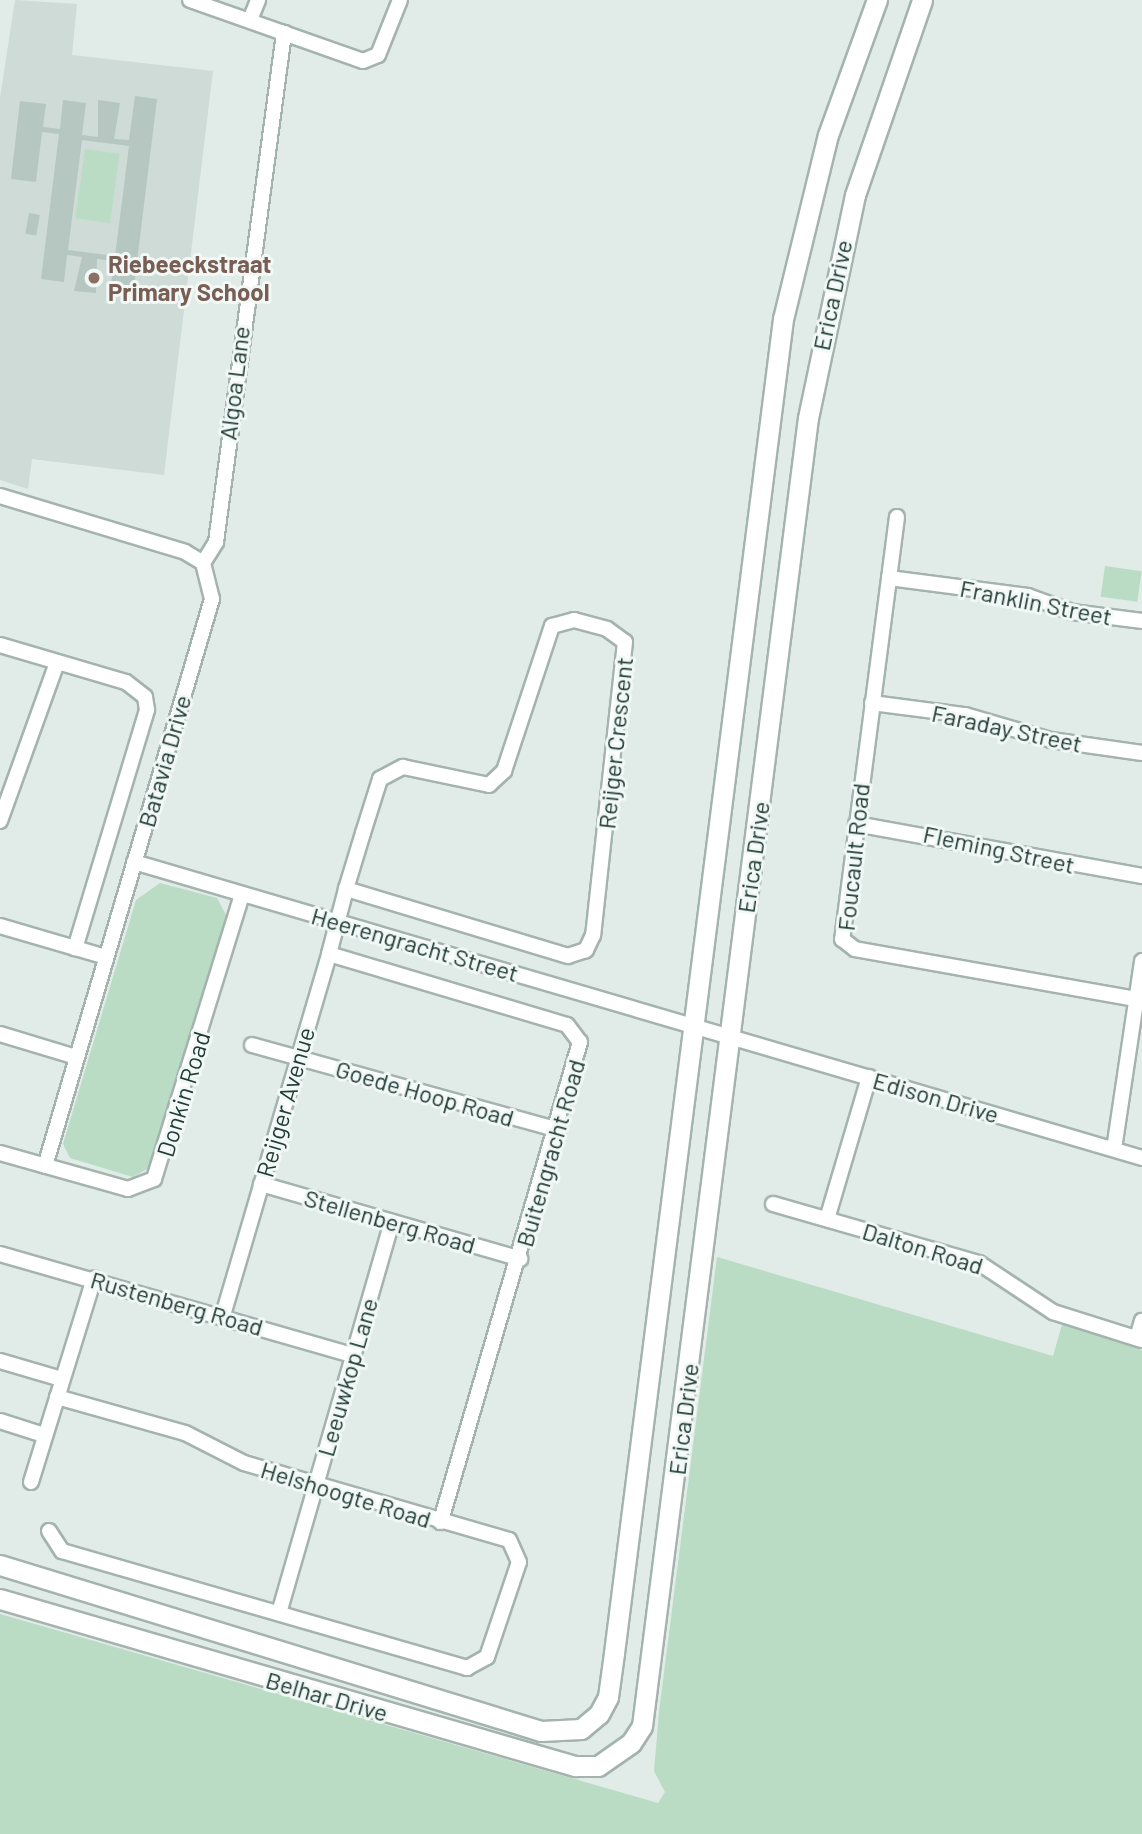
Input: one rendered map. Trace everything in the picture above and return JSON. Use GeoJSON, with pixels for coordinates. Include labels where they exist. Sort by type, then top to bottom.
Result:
{"type":"FeatureCollection","features":[{"type":"Feature","properties":{"kind":"main road","name":"Erica Drive"},"geometry":{"type":"LineString","coordinates":[[608,1697],[783,319],[828,135],[877,0]]}},
{"type":"Feature","properties":{"kind":"main road","name":"Erica Drive"},"geometry":{"type":"LineString","coordinates":[[642,1726],[729,1037],[822,339],[861,174],[922,0]]}},
{"type":"Feature","properties":{"kind":"main road","name":"Belhar Drive"},"geometry":{"type":"LineString","coordinates":[[0,1565],[541,1731],[582,1728],[608,1697]]}},
{"type":"Feature","properties":{"kind":"main road","name":"Belhar Drive"},"geometry":{"type":"LineString","coordinates":[[0,1599],[575,1766],[598,1766],[631,1743],[642,1726]]}},
{"type":"Feature","properties":{"kind":"street"},"geometry":{"type":"LineString","coordinates":[[190,0],[371,60],[400,0]]}},
{"type":"Feature","properties":{"kind":"street"},"geometry":{"type":"LineString","coordinates":[[250,20],[258,0]]}},
{"type":"Feature","properties":{"kind":"street","name":"Algoa Lane"},"geometry":{"type":"LineString","coordinates":[[203,563],[216,542],[285,33]]}},
{"type":"Feature","properties":{"kind":"street"},"geometry":{"type":"LineString","coordinates":[[0,496],[203,563]]}},
{"type":"Feature","properties":{"kind":"street","name":"Foucault Road"},"geometry":{"type":"LineString","coordinates":[[897,517],[841,934],[847,946],[1139,999]]}},
{"type":"Feature","properties":{"kind":"street","name":"Batavia Drive"},"geometry":{"type":"LineString","coordinates":[[45,1166],[212,599],[203,563]]}},
{"type":"Feature","properties":{"kind":"street","name":"Franklin Street"},"geometry":{"type":"LineString","coordinates":[[889,578],[1028,596],[1072,612],[1142,621]]}},
{"type":"Feature","properties":{"kind":"street","name":"Reijger Crescent"},"geometry":{"type":"LineString","coordinates":[[574,620],[607,629],[625,642],[593,935],[586,950],[568,956],[346,889],[377,785],[388,771],[403,768],[475,787],[501,777],[552,625],[574,620]]}},
{"type":"Feature","properties":{"kind":"street"},"geometry":{"type":"LineString","coordinates":[[0,645],[57,663],[0,821]]}},
{"type":"Feature","properties":{"kind":"street","name":"Batavia Drive"},"geometry":{"type":"LineString","coordinates":[[57,663],[125,682],[145,697],[147,710],[75,948]]}},
{"type":"Feature","properties":{"kind":"street","name":"Faraday Street"},"geometry":{"type":"LineString","coordinates":[[872,704],[965,715],[1051,740],[1142,753]]}},
{"type":"Feature","properties":{"kind":"street","name":"Fleming Street"},"geometry":{"type":"LineString","coordinates":[[856,824],[1142,876]]}},
{"type":"Feature","properties":{"kind":"street","name":"Heerengracht Street"},"geometry":{"type":"LineString","coordinates":[[134,862],[729,1037]]}},
{"type":"Feature","properties":{"kind":"street","name":"Reijger Avenue"},"geometry":{"type":"LineString","coordinates":[[223,1314],[346,889]]}},
{"type":"Feature","properties":{"kind":"street","name":"Donkin Road"},"geometry":{"type":"LineString","coordinates":[[0,1153],[128,1189],[154,1179],[242,894]]}},
{"type":"Feature","properties":{"kind":"street"},"geometry":{"type":"LineString","coordinates":[[0,926],[106,957]]}},
{"type":"Feature","properties":{"kind":"street","name":"Buitengracht Road"},"geometry":{"type":"LineString","coordinates":[[329,954],[572,1028],[580,1044],[558,1130],[441,1522]]}},
{"type":"Feature","properties":{"kind":"street"},"geometry":{"type":"LineString","coordinates":[[1114,1149],[1139,999],[1142,961]]}},
{"type":"Feature","properties":{"kind":"street"},"geometry":{"type":"LineString","coordinates":[[0,1034],[76,1057]]}},
{"type":"Feature","properties":{"kind":"street","name":"Edison Drive"},"geometry":{"type":"LineString","coordinates":[[729,1037],[1142,1157]]}},
{"type":"Feature","properties":{"kind":"street","name":"Goede Hoop Road"},"geometry":{"type":"LineString","coordinates":[[252,1045],[558,1130]]}},
{"type":"Feature","properties":{"kind":"street"},"geometry":{"type":"LineString","coordinates":[[827,1219],[869,1077]]}},
{"type":"Feature","properties":{"kind":"street","name":"Stellenberg Road"},"geometry":{"type":"LineString","coordinates":[[261,1184],[520,1259]]}},
{"type":"Feature","properties":{"kind":"street","name":"Dalton Road"},"geometry":{"type":"LineString","coordinates":[[774,1204],[979,1263],[1053,1312],[1139,1339]]}},
{"type":"Feature","properties":{"kind":"street","name":"Leeuwkop Lane"},"geometry":{"type":"LineString","coordinates":[[279,1613],[392,1222]]}},
{"type":"Feature","properties":{"kind":"street","name":"Rustenberg Road"},"geometry":{"type":"LineString","coordinates":[[0,1254],[223,1314],[353,1355]]}},
{"type":"Feature","properties":{"kind":"street"},"geometry":{"type":"LineString","coordinates":[[31,1482],[61,1378],[94,1279]]}},
{"type":"Feature","properties":{"kind":"street"},"geometry":{"type":"LineString","coordinates":[[1139,1339],[1142,1321]]}},
{"type":"Feature","properties":{"kind":"street"},"geometry":{"type":"LineString","coordinates":[[0,1361],[61,1378]]}},
{"type":"Feature","properties":{"kind":"street","name":"Helshoogte Road"},"geometry":{"type":"LineString","coordinates":[[57,1397],[186,1433],[244,1463],[509,1540],[516,1548],[519,1562],[488,1653],[478,1665],[460,1667],[279,1613]]}},
{"type":"Feature","properties":{"kind":"street"},"geometry":{"type":"LineString","coordinates":[[0,1421],[44,1435]]}},
{"type":"Feature","properties":{"kind":"street"},"geometry":{"type":"LineString","coordinates":[[48,1531],[62,1551],[279,1613]]}},
{"type":"Feature","properties":{"kind":"shaded area","name":"Riebeeckstraat Primary School"},"geometry":{"type":"Polygon","coordinates":[[[15,0],[77,4],[72,55],[213,71],[164,475],[32,459],[28,489],[0,480],[0,98],[15,0]]]}},
{"type":"Feature","properties":{"kind":"green space"},"geometry":{"type":"Polygon","coordinates":[[[85,149],[120,154],[110,223],[75,218],[85,149]]]}},
{"type":"Feature","properties":{"kind":"green space"},"geometry":{"type":"Polygon","coordinates":[[[1105,566],[1142,571],[1137,602],[1101,597],[1105,566]]]}},
{"type":"Feature","properties":{"kind":"green space"},"geometry":{"type":"Polygon","coordinates":[[[160,883],[217,898],[226,915],[151,1167],[133,1177],[70,1158],[63,1144],[136,900],[160,883]]]}},
{"type":"Feature","properties":{"kind":"green space"},"geometry":{"type":"Polygon","coordinates":[[[717,1257],[1053,1356],[1063,1321],[1142,1350],[1142,1834],[0,1834],[0,1614],[658,1803],[665,1792],[654,1771],[659,1712],[717,1257]]]}},
{"type":"Feature","properties":{"kind":"building"},"geometry":{"type":"Polygon","coordinates":[[[135,96],[157,99],[134,286],[111,283],[114,261],[97,259],[96,293],[74,291],[82,257],[67,255],[64,282],[41,279],[59,134],[42,132],[36,182],[11,179],[20,101],[46,104],[43,127],[60,129],[63,100],[86,103],[82,135],[98,137],[98,100],[120,103],[114,139],[129,140],[135,96]],[[82,140],[68,250],[115,256],[129,146],[82,140]]]}},
{"type":"Feature","properties":{"kind":"building"},"geometry":{"type":"Polygon","coordinates":[[[29,213],[40,215],[36,236],[25,234],[29,213]]]}},
{"type":"Feature","properties":{"kind":"place","name":"Riebeeckstraat Primary School"},"geometry":{"type":"Point","coordinates":[94,278]}}]}
